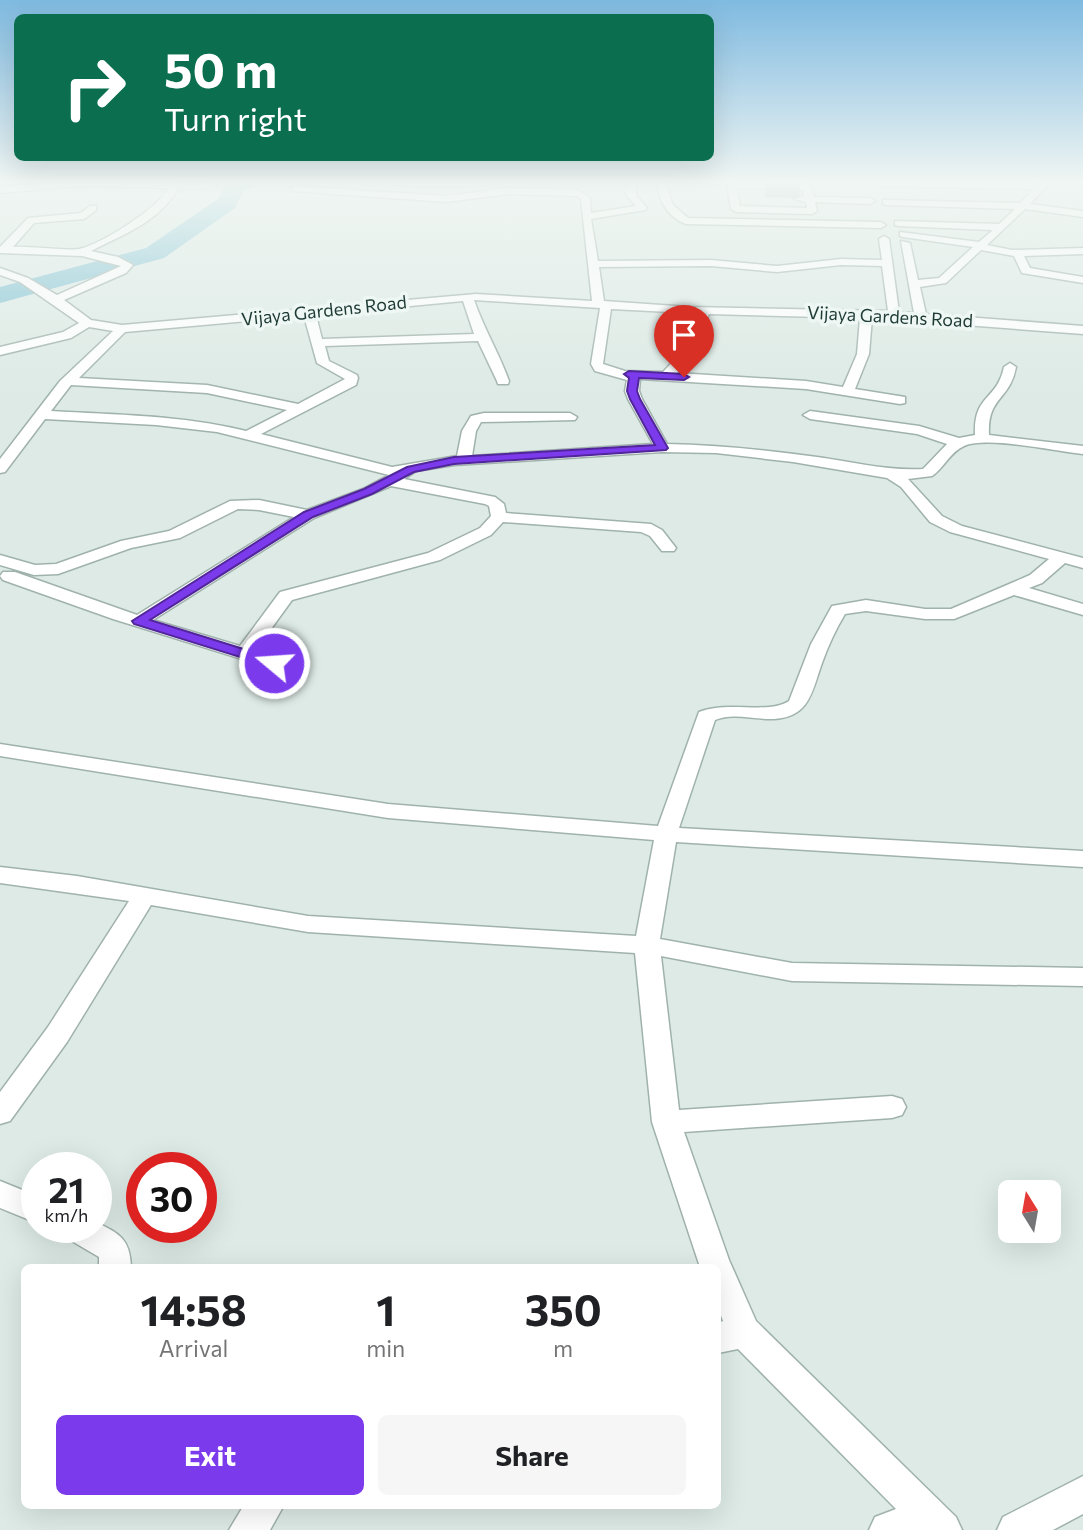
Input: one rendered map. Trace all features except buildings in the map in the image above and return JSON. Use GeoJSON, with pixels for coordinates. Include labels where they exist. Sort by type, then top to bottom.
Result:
{"type":"FeatureCollection","features":[{"type":"Feature","properties":{"kind":"street"},"geometry":{"type":"LineString","coordinates":[[54,298],[127,267],[127,263],[81,253]]}},
{"type":"Feature","properties":{"kind":"street"},"geometry":{"type":"LineString","coordinates":[[591,253],[602,305],[597,364],[607,370],[629,374],[761,381],[900,400]]}},
{"type":"Feature","properties":{"kind":"street"},"geometry":{"type":"LineString","coordinates":[[886,253],[894,315]]}},
{"type":"Feature","properties":{"kind":"street"},"geometry":{"type":"LineString","coordinates":[[911,253],[921,317]]}},
{"type":"Feature","properties":{"kind":"street"},"geometry":{"type":"LineString","coordinates":[[915,284],[942,281],[973,253]]}},
{"type":"Feature","properties":{"kind":"street"},"geometry":{"type":"LineString","coordinates":[[1014,253],[1017,254],[1026,271],[1083,280]]}},
{"type":"Feature","properties":{"kind":"street"},"geometry":{"type":"LineString","coordinates":[[592,264],[679,262],[777,269],[841,262],[887,263]]}},
{"type":"Feature","properties":{"kind":"street","name":"Vijaya Gardens Road"},"geometry":{"type":"LineString","coordinates":[[0,271],[54,298],[87,323],[122,329],[468,298],[704,310],[894,315],[1083,330]]}},
{"type":"Feature","properties":{"kind":"street"},"geometry":{"type":"LineString","coordinates":[[468,298],[482,337],[503,381]]}},
{"type":"Feature","properties":{"kind":"street"},"geometry":{"type":"LineString","coordinates":[[667,376],[686,355],[704,310]]}},
{"type":"Feature","properties":{"kind":"street"},"geometry":{"type":"LineString","coordinates":[[247,436],[344,387],[352,378],[323,363],[309,312]]}},
{"type":"Feature","properties":{"kind":"street"},"geometry":{"type":"LineString","coordinates":[[848,391],[863,354],[866,314]]}},
{"type":"Feature","properties":{"kind":"street"},"geometry":{"type":"LineString","coordinates":[[0,365],[5,350],[67,335],[87,323]]}},
{"type":"Feature","properties":{"kind":"street"},"geometry":{"type":"LineString","coordinates":[[0,469],[68,381],[122,329]]}},
{"type":"Feature","properties":{"kind":"street"},"geometry":{"type":"LineString","coordinates":[[316,343],[482,337]]}},
{"type":"Feature","properties":{"kind":"street"},"geometry":{"type":"LineString","coordinates":[[982,440],[981,419],[985,408],[1007,383],[1010,367]]}},
{"type":"Feature","properties":{"kind":"street"},"geometry":{"type":"LineString","coordinates":[[629,374],[634,377],[632,391],[635,399],[662,448]]}},
{"type":"Feature","properties":{"kind":"street"},"geometry":{"type":"LineString","coordinates":[[68,381],[207,389],[301,409]]}},
{"type":"Feature","properties":{"kind":"street"},"geometry":{"type":"LineString","coordinates":[[43,415],[156,421],[217,428],[392,471],[464,460],[662,448],[755,454],[876,470],[892,475],[906,484],[936,519],[956,529],[1083,563]]}},
{"type":"Feature","properties":{"kind":"street"},"geometry":{"type":"LineString","coordinates":[[810,415],[919,430],[959,443],[982,440],[1083,450]]}},
{"type":"Feature","properties":{"kind":"street"},"geometry":{"type":"LineString","coordinates":[[464,460],[469,431],[476,419],[570,417]]}},
{"type":"Feature","properties":{"kind":"street"},"geometry":{"type":"LineString","coordinates":[[892,475],[927,473],[959,443]]}},
{"type":"Feature","properties":{"kind":"street"},"geometry":{"type":"LineString","coordinates":[[139,621],[308,515],[411,470]]}},
{"type":"Feature","properties":{"kind":"street"},"geometry":{"type":"LineString","coordinates":[[244,654],[286,596],[358,579],[445,552],[490,529],[499,517],[496,504],[490,500],[389,481]]}},
{"type":"Feature","properties":{"kind":"street"},"geometry":{"type":"LineString","coordinates":[[0,560],[34,570],[58,569],[127,544],[174,536],[235,504],[259,505],[308,515]]}},
{"type":"Feature","properties":{"kind":"street"},"geometry":{"type":"LineString","coordinates":[[499,517],[645,527],[656,533],[668,548]]}},
{"type":"Feature","properties":{"kind":"street"},"geometry":{"type":"LineString","coordinates":[[715,1264],[666,1122],[647,945],[666,835],[706,716],[713,712],[772,713],[791,710],[798,704],[811,666],[838,610],[861,606],[941,616],[970,609],[1036,579],[1062,557]]}},
{"type":"Feature","properties":{"kind":"street"},"geometry":{"type":"LineString","coordinates":[[0,573],[139,621],[274,663]]}},
{"type":"Feature","properties":{"kind":"street"},"geometry":{"type":"LineString","coordinates":[[1013,589],[1083,610]]}},
{"type":"Feature","properties":{"kind":"street"},"geometry":{"type":"LineString","coordinates":[[0,750],[388,811],[666,835],[1083,859]]}},
{"type":"Feature","properties":{"kind":"street"},"geometry":{"type":"LineString","coordinates":[[0,875],[308,924],[647,945],[821,975],[1083,977]]}},
{"type":"Feature","properties":{"kind":"street"},"geometry":{"type":"LineString","coordinates":[[0,1113],[28,1079],[78,1005],[144,896]]}},
{"type":"Feature","properties":{"kind":"street"},"geometry":{"type":"LineString","coordinates":[[666,1122],[892,1107]]}},
{"type":"Feature","properties":{"kind":"street"},"geometry":{"type":"LineString","coordinates":[[0,1194],[21,1203]]}},
{"type":"Feature","properties":{"kind":"street"},"geometry":{"type":"LineString","coordinates":[[106,1243],[116,1251],[115,1264]]}},
{"type":"Feature","properties":{"kind":"street"},"geometry":{"type":"LineString","coordinates":[[721,1288],[731,1335],[936,1522]]}},
{"type":"Feature","properties":{"kind":"street"},"geometry":{"type":"LineString","coordinates":[[1016,1530],[1083,1494]]}},
{"type":"Feature","properties":{"kind":"street"},"geometry":{"type":"LineString","coordinates":[[248,1530],[263,1509]]}},
{"type":"Feature","properties":{"kind":"street"},"geometry":{"type":"LineString","coordinates":[[888,1530],[936,1522]]}},
{"type":"Feature","properties":{"kind":"waterway"},"geometry":{"type":"LineString","coordinates":[[0,295],[154,253]]}},
{"type":"Feature","properties":{"kind":"route"},"geometry":{"type":"LineString","coordinates":[[274,663],[139,621],[235,558],[308,515],[368,492],[411,470],[454,461],[662,448],[635,399],[632,391],[634,377],[629,374],[684,377]]}}]}
